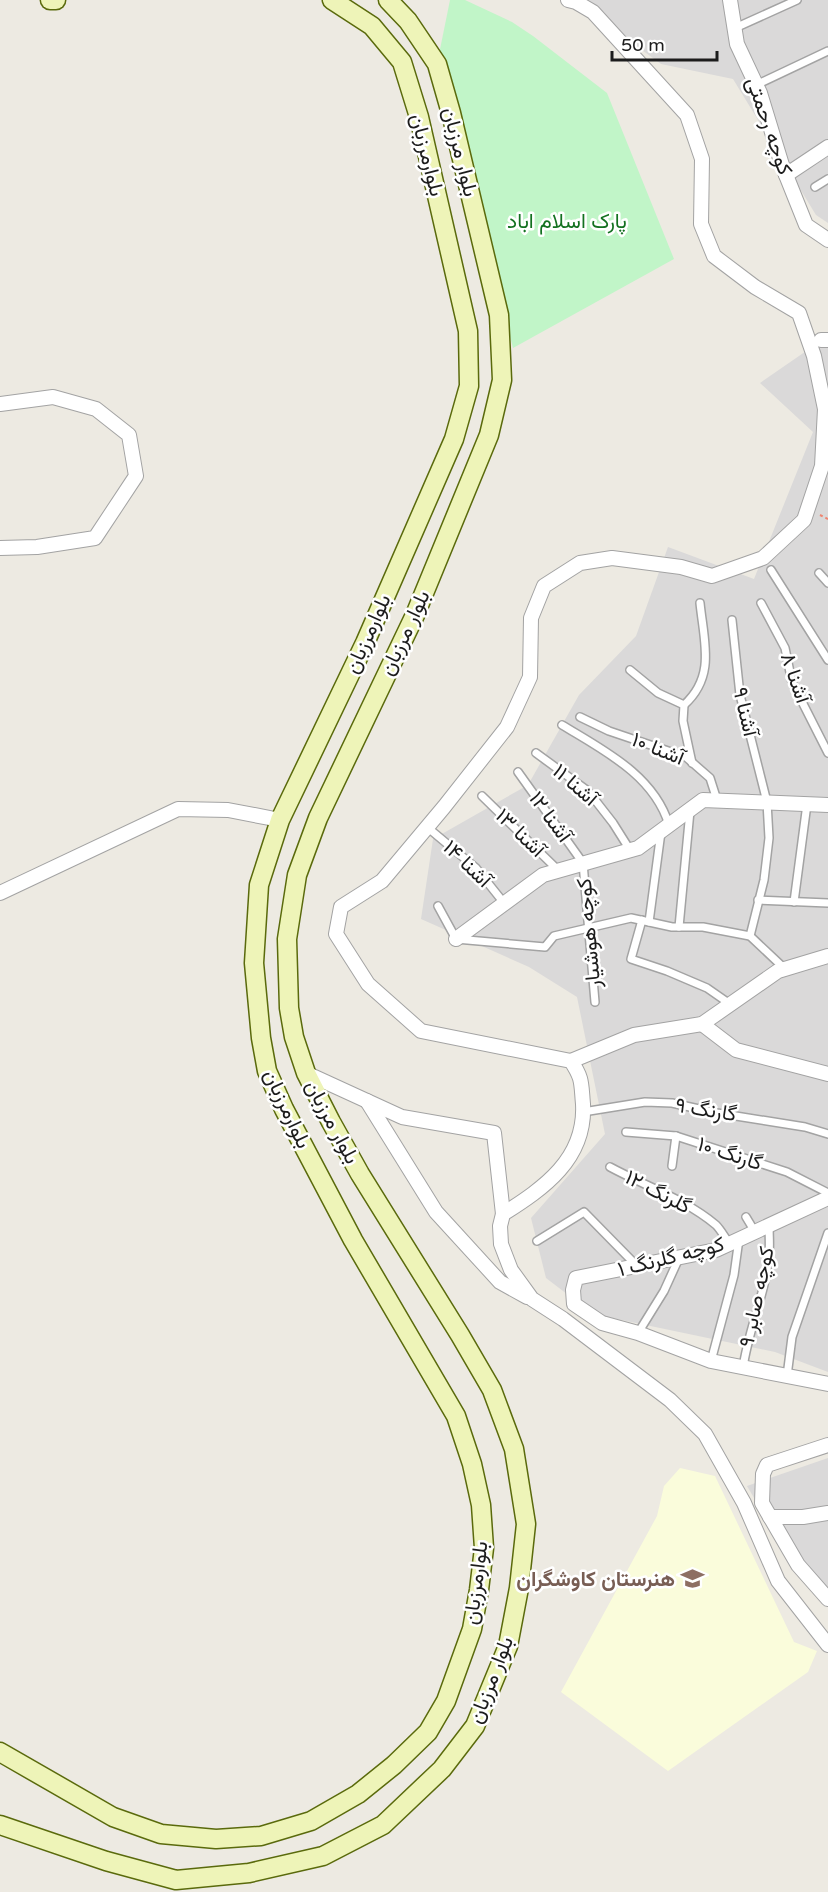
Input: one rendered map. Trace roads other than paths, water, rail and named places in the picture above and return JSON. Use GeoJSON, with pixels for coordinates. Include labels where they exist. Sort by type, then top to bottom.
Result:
{"type":"FeatureCollection","features":[{"type":"Feature","properties":{"kind":"main road"},"geometry":{"type":"LineString","coordinates":[[50,0],[56,0]]}},
{"type":"Feature","properties":{"kind":"main road","name":"بلوارمرزبان"},"geometry":{"type":"LineString","coordinates":[[0,1752],[112,1817],[161,1834],[216,1839],[261,1836],[311,1821],[358,1794],[394,1765],[428,1731],[446,1701],[472,1629],[484,1548],[481,1505],[472,1464],[456,1416],[353,1240],[284,1109],[267,1071],[261,1038],[254,963],[259,885],[280,820],[365,643],[450,450],[470,386],[468,331],[419,117],[402,62],[372,27],[332,0]]}},
{"type":"Feature","properties":{"kind":"main road","name":"بلوار مرزبان"},"geometry":{"type":"LineString","coordinates":[[0,1825],[106,1861],[176,1880],[249,1873],[322,1856],[383,1825],[442,1769],[475,1726],[508,1646],[519,1588],[526,1524],[514,1449],[492,1390],[360,1174],[306,1073],[294,1037],[289,1008],[287,939],[297,875],[318,818],[415,615],[489,435],[502,380],[499,315],[451,113],[437,64],[408,21],[388,0]]}},
{"type":"Feature","properties":{"kind":"street","name":"کوچه رحمتی"},"geometry":{"type":"LineString","coordinates":[[730,0],[737,44],[756,85],[786,175],[806,225],[828,240]]}},
{"type":"Feature","properties":{"kind":"street"},"geometry":{"type":"LineString","coordinates":[[574,1],[592,12],[687,115],[702,159],[701,224],[714,256],[755,286],[799,313],[814,356],[825,410],[822,466],[804,520],[763,558],[712,576],[681,567],[612,558],[580,563],[544,586],[531,618],[530,677],[507,727],[382,881],[341,907],[336,934],[368,984],[421,1031],[571,1060],[634,1035],[702,1024],[778,971],[828,956]]}},
{"type":"Feature","properties":{"kind":"street"},"geometry":{"type":"LineString","coordinates":[[786,175],[828,147]]}},
{"type":"Feature","properties":{"kind":"street"},"geometry":{"type":"LineString","coordinates":[[0,404],[53,397],[96,409],[129,435],[136,476],[95,538],[38,547],[0,548]]}},
{"type":"Feature","properties":{"kind":"street"},"geometry":{"type":"LineString","coordinates":[[456,939],[543,875],[638,848],[703,800],[828,805]]}},
{"type":"Feature","properties":{"kind":"street"},"geometry":{"type":"LineString","coordinates":[[0,893],[178,810],[228,810],[280,820]]}},
{"type":"Feature","properties":{"kind":"street"},"geometry":{"type":"LineString","coordinates":[[702,1024],[736,1050],[828,1074]]}},
{"type":"Feature","properties":{"kind":"street"},"geometry":{"type":"LineString","coordinates":[[503,1214],[538,1191],[571,1156],[582,1128],[583,1112],[581,1076],[571,1060]]}},
{"type":"Feature","properties":{"kind":"street"},"geometry":{"type":"LineString","coordinates":[[306,1073],[402,1117],[494,1133],[503,1214],[500,1226],[501,1244],[511,1270],[532,1299]]}},
{"type":"Feature","properties":{"kind":"street"},"geometry":{"type":"LineString","coordinates":[[367,1100],[436,1212],[500,1282],[563,1319],[670,1400],[705,1434],[744,1503],[778,1581],[828,1645]]}},
{"type":"Feature","properties":{"kind":"street","name":"کوچه گلرنگ ۱"},"geometry":{"type":"LineString","coordinates":[[638,1333],[602,1323],[574,1304],[573,1290],[576,1278],[716,1250],[828,1196]]}},
{"type":"Feature","properties":{"kind":"street"},"geometry":{"type":"LineString","coordinates":[[638,1333],[711,1361],[828,1384]]}},
{"type":"Feature","properties":{"kind":"street"},"geometry":{"type":"LineString","coordinates":[[828,1445],[766,1465],[763,1474],[762,1503],[798,1565],[828,1599]]}},
{"type":"Feature","properties":{"kind":"street"},"geometry":{"type":"LineString","coordinates":[[770,1517],[803,1517],[828,1513]]}},
{"type":"Feature","properties":{"kind":"lane"},"geometry":{"type":"LineString","coordinates":[[735,28],[797,0]]}},
{"type":"Feature","properties":{"kind":"lane"},"geometry":{"type":"LineString","coordinates":[[756,85],[828,51]]}},
{"type":"Feature","properties":{"kind":"lane"},"geometry":{"type":"LineString","coordinates":[[815,187],[828,179]]}},
{"type":"Feature","properties":{"kind":"lane"},"geometry":{"type":"LineString","coordinates":[[771,570],[828,660]]}},
{"type":"Feature","properties":{"kind":"lane"},"geometry":{"type":"LineString","coordinates":[[819,573],[828,583]]}},
{"type":"Feature","properties":{"kind":"lane"},"geometry":{"type":"LineString","coordinates":[[692,763],[683,721],[684,705],[696,694],[707,661],[700,603]]}},
{"type":"Feature","properties":{"kind":"lane","name":"آشنا ۸"},"geometry":{"type":"LineString","coordinates":[[761,603],[785,648],[792,682],[828,753]]}},
{"type":"Feature","properties":{"kind":"lane","name":"آشنا ۹"},"geometry":{"type":"LineString","coordinates":[[732,620],[740,695],[767,802],[769,838],[764,880],[750,936]]}},
{"type":"Feature","properties":{"kind":"lane"},"geometry":{"type":"LineString","coordinates":[[630,670],[658,693],[684,705]]}},
{"type":"Feature","properties":{"kind":"lane","name":"آشنا ۱۰"},"geometry":{"type":"LineString","coordinates":[[580,717],[609,731],[686,757],[710,778],[717,800]]}},
{"type":"Feature","properties":{"kind":"lane","name":"آشنا ۱۰"},"geometry":{"type":"LineString","coordinates":[[562,725],[621,762],[637,776],[664,809],[665,828]]}},
{"type":"Feature","properties":{"kind":"lane","name":"آشنا ۱۱"},"geometry":{"type":"LineString","coordinates":[[536,753],[588,791],[613,823],[630,850]]}},
{"type":"Feature","properties":{"kind":"lane","name":"آشنا ۱۲"},"geometry":{"type":"LineString","coordinates":[[518,772],[583,863]]}},
{"type":"Feature","properties":{"kind":"lane","name":"آشنا ۱۳"},"geometry":{"type":"LineString","coordinates":[[482,796],[558,870]]}},
{"type":"Feature","properties":{"kind":"lane"},"geometry":{"type":"LineString","coordinates":[[794,902],[807,804]]}},
{"type":"Feature","properties":{"kind":"lane"},"geometry":{"type":"LineString","coordinates":[[679,927],[690,809]]}},
{"type":"Feature","properties":{"kind":"lane","name":"آشنا ۱۴"},"geometry":{"type":"LineString","coordinates":[[427,827],[476,868],[504,903]]}},
{"type":"Feature","properties":{"kind":"lane"},"geometry":{"type":"LineString","coordinates":[[665,828],[646,921],[631,959],[707,988],[730,1004]]}},
{"type":"Feature","properties":{"kind":"lane","name":"کوچه هوشیار"},"geometry":{"type":"LineString","coordinates":[[583,863],[595,1002]]}},
{"type":"Feature","properties":{"kind":"lane"},"geometry":{"type":"LineString","coordinates":[[758,900],[828,903]]}},
{"type":"Feature","properties":{"kind":"lane"},"geometry":{"type":"LineString","coordinates":[[438,906],[456,939],[545,947],[554,936],[631,918],[679,927],[703,927],[750,936],[785,969]]}},
{"type":"Feature","properties":{"kind":"lane","name":"گارنگ ۹"},"geometry":{"type":"LineString","coordinates":[[583,1112],[645,1102],[672,1103],[717,1113],[805,1126],[828,1134]]}},
{"type":"Feature","properties":{"kind":"lane","name":"گارنگ ۱۰"},"geometry":{"type":"LineString","coordinates":[[626,1132],[676,1137],[787,1172],[828,1196]]}},
{"type":"Feature","properties":{"kind":"lane"},"geometry":{"type":"LineString","coordinates":[[672,1166],[676,1137]]}},
{"type":"Feature","properties":{"kind":"lane","name":"گلرنگ ۱۲"},"geometry":{"type":"LineString","coordinates":[[610,1167],[686,1204],[734,1241]]}},
{"type":"Feature","properties":{"kind":"lane"},"geometry":{"type":"LineString","coordinates":[[537,1241],[584,1212],[638,1267]]}},
{"type":"Feature","properties":{"kind":"lane"},"geometry":{"type":"LineString","coordinates":[[746,1217],[755,1232]]}},
{"type":"Feature","properties":{"kind":"lane","name":"کوچه صابر ۹"},"geometry":{"type":"LineString","coordinates":[[743,1368],[746,1346],[759,1304],[769,1255],[769,1226]]}},
{"type":"Feature","properties":{"kind":"lane"},"geometry":{"type":"LineString","coordinates":[[787,1376],[792,1337],[828,1233]]}},
{"type":"Feature","properties":{"kind":"lane"},"geometry":{"type":"LineString","coordinates":[[711,1361],[734,1275],[734,1241]]}},
{"type":"Feature","properties":{"kind":"lane"},"geometry":{"type":"LineString","coordinates":[[638,1333],[664,1291],[679,1258]]}},
{"type":"Feature","properties":{"kind":"place","name":"هنرستان کاوشگران"},"geometry":{"type":"Point","coordinates":[693,1579]}},
{"type":"Feature","properties":{"kind":"park label","name":"پارک اسلام اباد"},"geometry":{"type":"Point","coordinates":[567,221]}}]}
